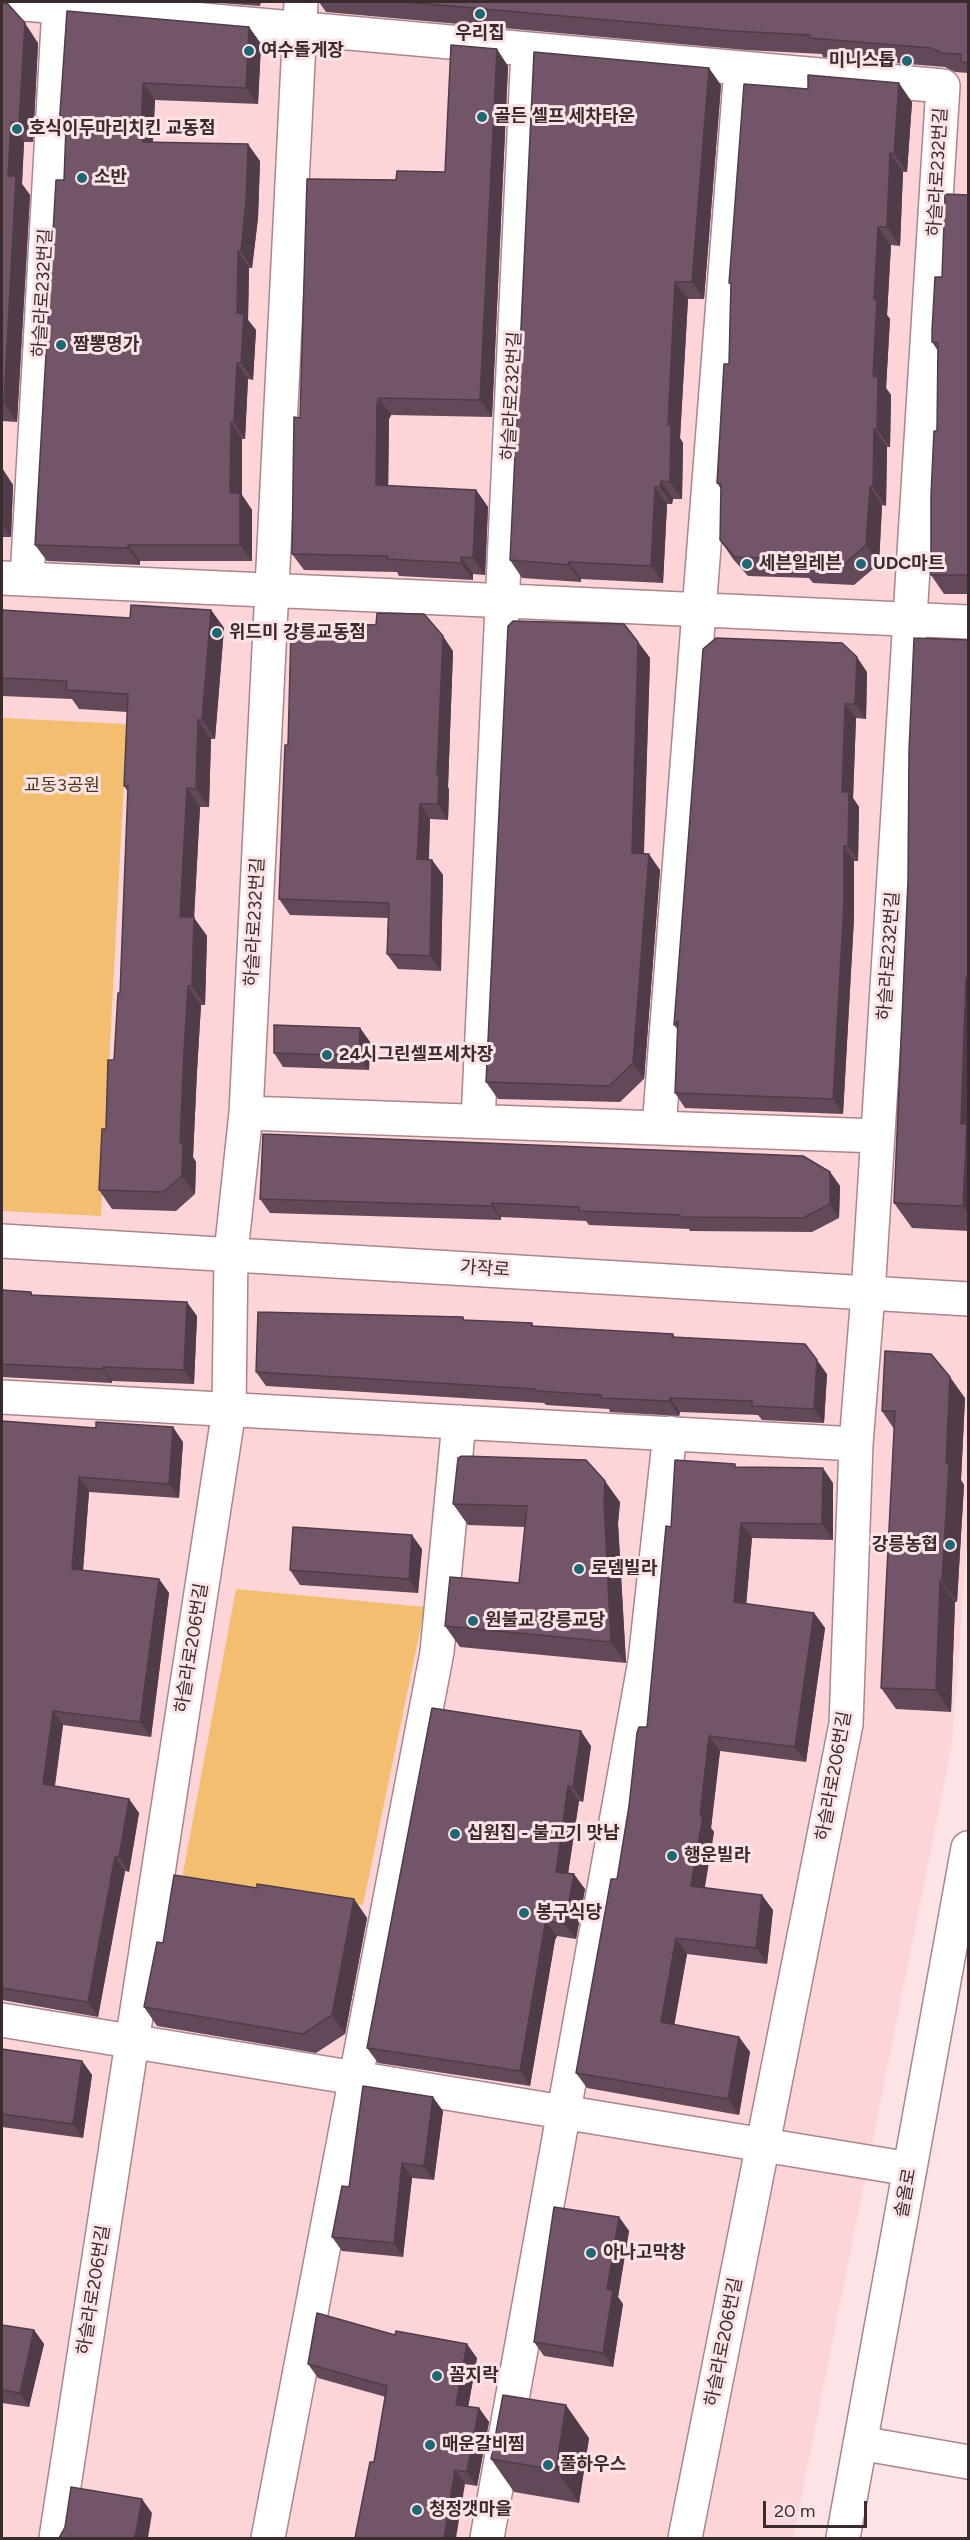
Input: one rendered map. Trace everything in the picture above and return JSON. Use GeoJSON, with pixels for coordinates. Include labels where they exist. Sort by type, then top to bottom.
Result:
{"type":"FeatureCollection","features":[{"type":"Feature","properties":{"kind":"street"},"geometry":{"type":"LineString","coordinates":[[2,2],[59,7],[301,15],[528,49],[741,68],[659,1128]]}},
{"type":"Feature","properties":{"kind":"street","name":"하슬라로232번길"},"geometry":{"type":"LineString","coordinates":[[59,7],[14,578],[969,622]]}},
{"type":"Feature","properties":{"kind":"street","name":"하슬라로232번길"},"geometry":{"type":"LineString","coordinates":[[231,1253],[246,1113],[301,15]]}},
{"type":"Feature","properties":{"kind":"street","name":"하슬라로232번길"},"geometry":{"type":"LineString","coordinates":[[478,1121],[528,49]]}},
{"type":"Feature","properties":{"kind":"street","name":"하슬라로232번길"},"geometry":{"type":"LineString","coordinates":[[741,68],[943,86],[868,1294]]}},
{"type":"Feature","properties":{"kind":"street"},"geometry":{"type":"LineString","coordinates":[[246,1113],[878,1136]]}},
{"type":"Feature","properties":{"kind":"street","name":"가작로"},"geometry":{"type":"LineString","coordinates":[[2,1241],[969,1299]]}},
{"type":"Feature","properties":{"kind":"street","name":"하슬라로206번길"},"geometry":{"type":"LineString","coordinates":[[56,2538],[229,1410],[231,1253]]}},
{"type":"Feature","properties":{"kind":"street","name":"하슬라로206번길"},"geometry":{"type":"LineString","coordinates":[[685,2538],[846,1724],[856,1444],[868,1294]]}},
{"type":"Feature","properties":{"kind":"street"},"geometry":{"type":"LineString","coordinates":[[2,1397],[856,1444]]}},
{"type":"Feature","properties":{"kind":"street"},"geometry":{"type":"LineString","coordinates":[[268,2538],[437,1652],[459,1422]]}},
{"type":"Feature","properties":{"kind":"street"},"geometry":{"type":"LineString","coordinates":[[487,2538],[645,1661],[670,1433]]}},
{"type":"Feature","properties":{"kind":"street","name":"솔올로"},"geometry":{"type":"LineString","coordinates":[[843,2538],[910,2169],[963,1904],[969,1848]]}},
{"type":"Feature","properties":{"kind":"street"},"geometry":{"type":"LineString","coordinates":[[2,2020],[910,2169]]}},
{"type":"Feature","properties":{"kind":"street"},"geometry":{"type":"LineString","coordinates":[[860,2444],[969,2462]]}},
{"type":"Feature","properties":{"kind":"shaded area"},"geometry":{"type":"Polygon","coordinates":[[[2,2],[968,2],[968,1530],[952,1745],[793,2538],[2,2538],[2,2]]]}},
{"type":"Feature","properties":{"kind":"green space","name":"교동3공원"},"geometry":{"type":"Polygon","coordinates":[[[2,718],[127,724],[101,1216],[2,1211],[2,718]]]}},
{"type":"Feature","properties":{"kind":"green space"},"geometry":{"type":"Polygon","coordinates":[[[236,1589],[425,1607],[363,1905],[182,1878],[236,1589]]]}},
{"type":"Feature","properties":{"kind":"building"},"geometry":{"type":"Polygon","coordinates":[[[405,2],[969,2],[969,63],[961,62],[961,54],[942,53],[931,48],[810,38],[810,35],[732,31],[405,2]]]}},
{"type":"Feature","properties":{"kind":"building"},"geometry":{"type":"Polygon","coordinates":[[[2,3],[7,3],[25,23],[19,123],[11,122],[8,176],[16,176],[4,403],[2,402],[2,3]]]}},
{"type":"Feature","properties":{"kind":"building"},"geometry":{"type":"Polygon","coordinates":[[[67,11],[249,27],[246,88],[143,83],[141,139],[143,142],[248,144],[246,201],[241,251],[238,251],[237,313],[244,314],[241,363],[237,363],[234,422],[231,422],[230,493],[240,493],[240,545],[128,545],[128,548],[35,545],[56,180],[64,180],[66,127],[59,127],[67,11]]]}},
{"type":"Feature","properties":{"kind":"building"},"geometry":{"type":"Polygon","coordinates":[[[451,45],[497,49],[480,400],[379,398],[377,403],[376,485],[476,490],[473,558],[461,557],[461,563],[387,559],[388,556],[292,554],[294,417],[300,418],[307,179],[396,180],[397,171],[445,172],[451,45]]]}},
{"type":"Feature","properties":{"kind":"building"},"geometry":{"type":"Polygon","coordinates":[[[534,52],[709,68],[692,282],[675,282],[668,425],[671,425],[670,482],[661,481],[660,487],[655,487],[651,566],[569,562],[569,565],[510,560],[534,52]]]}},
{"type":"Feature","properties":{"kind":"building"},"geometry":{"type":"Polygon","coordinates":[[[808,75],[899,83],[894,154],[890,153],[887,227],[878,227],[873,376],[878,377],[877,429],[874,429],[873,487],[870,487],[866,545],[841,567],[800,565],[800,559],[735,557],[720,540],[721,484],[717,483],[724,364],[729,364],[731,283],[729,283],[744,84],[808,89],[808,75]]]}},
{"type":"Feature","properties":{"kind":"building"},"geometry":{"type":"Polygon","coordinates":[[[945,194],[969,195],[969,575],[931,575],[931,495],[934,431],[937,431],[938,343],[932,342],[932,331],[935,277],[942,277],[945,194]]]}},
{"type":"Feature","properties":{"kind":"building"},"geometry":{"type":"Polygon","coordinates":[[[131,605],[211,610],[202,720],[198,720],[196,789],[187,788],[180,917],[194,917],[192,986],[188,986],[184,1052],[180,1143],[183,1143],[182,1176],[163,1192],[99,1190],[102,1129],[106,1129],[108,1060],[114,1060],[118,993],[120,993],[128,786],[124,786],[128,694],[66,690],[67,681],[2,678],[2,610],[130,618],[131,605]]]}},
{"type":"Feature","properties":{"kind":"building"},"geometry":{"type":"Polygon","coordinates":[[[377,613],[424,614],[443,636],[437,775],[439,775],[438,804],[420,804],[417,859],[432,860],[430,956],[387,954],[389,903],[279,899],[285,745],[288,745],[291,630],[341,633],[342,624],[376,625],[377,613]]]}},
{"type":"Feature","properties":{"kind":"building"},"geometry":{"type":"Polygon","coordinates":[[[513,621],[624,624],[638,642],[632,853],[649,854],[633,1063],[609,1086],[486,1082],[508,626],[513,621]]]}},
{"type":"Feature","properties":{"kind":"building"},"geometry":{"type":"Polygon","coordinates":[[[716,638],[842,643],[857,657],[855,704],[845,704],[842,792],[849,792],[848,846],[844,846],[844,903],[833,1099],[675,1093],[678,1021],[674,1025],[703,649],[716,638]]]}},
{"type":"Feature","properties":{"kind":"building"},"geometry":{"type":"Polygon","coordinates":[[[914,638],[969,640],[969,962],[968,978],[966,978],[961,1124],[967,1124],[963,1206],[894,1203],[908,880],[909,751],[914,638]]]}},
{"type":"Feature","properties":{"kind":"building"},"geometry":{"type":"Polygon","coordinates":[[[274,1025],[360,1028],[359,1056],[274,1053],[274,1025]]]}},
{"type":"Feature","properties":{"kind":"building"},"geometry":{"type":"Polygon","coordinates":[[[263,1134],[803,1156],[830,1172],[830,1204],[803,1218],[680,1217],[680,1215],[579,1211],[579,1207],[492,1203],[492,1206],[260,1199],[263,1134]]]}},
{"type":"Feature","properties":{"kind":"building"},"geometry":{"type":"Polygon","coordinates":[[[2,1290],[31,1292],[31,1295],[187,1302],[184,1370],[2,1364],[2,1290]]]}},
{"type":"Feature","properties":{"kind":"building"},"geometry":{"type":"Polygon","coordinates":[[[258,1312],[463,1317],[463,1320],[532,1323],[532,1326],[805,1344],[817,1360],[814,1409],[752,1406],[752,1401],[601,1398],[601,1395],[536,1391],[536,1389],[256,1372],[258,1312]]]}},
{"type":"Feature","properties":{"kind":"building"},"geometry":{"type":"Polygon","coordinates":[[[885,1351],[931,1354],[950,1377],[946,1463],[949,1463],[942,1581],[940,1581],[936,1690],[881,1688],[895,1411],[882,1411],[885,1351]]]}},
{"type":"Feature","properties":{"kind":"building"},"geometry":{"type":"Polygon","coordinates":[[[2,1421],[96,1428],[96,1422],[173,1427],[169,1484],[79,1477],[72,1569],[159,1579],[140,1722],[53,1711],[43,1784],[129,1799],[119,1857],[115,1857],[88,2002],[2,1988],[2,1421]]]}},
{"type":"Feature","properties":{"kind":"building"},"geometry":{"type":"Polygon","coordinates":[[[462,1456],[586,1460],[605,1481],[611,1642],[445,1626],[450,1577],[519,1583],[527,1506],[453,1504],[458,1458],[462,1456]]]}},
{"type":"Feature","properties":{"kind":"building"},"geometry":{"type":"Polygon","coordinates":[[[675,1460],[735,1464],[735,1467],[823,1468],[822,1524],[741,1523],[734,1602],[814,1613],[795,1747],[709,1736],[700,1816],[703,1816],[691,1886],[762,1895],[756,1948],[676,1938],[661,2022],[739,2037],[728,2099],[576,2073],[611,1879],[617,1879],[629,1806],[637,1733],[639,1727],[647,1727],[666,1526],[671,1527],[675,1460]]]}},
{"type":"Feature","properties":{"kind":"building"},"geometry":{"type":"Polygon","coordinates":[[[293,1527],[412,1535],[409,1579],[290,1570],[293,1527]]]}},
{"type":"Feature","properties":{"kind":"building"},"geometry":{"type":"Polygon","coordinates":[[[432,1708],[581,1731],[573,1787],[568,1786],[556,1872],[574,1874],[565,1924],[546,1921],[520,2071],[367,2048],[432,1708]]]}},
{"type":"Feature","properties":{"kind":"building"},"geometry":{"type":"Polygon","coordinates":[[[174,1875],[257,1888],[257,1884],[354,1899],[332,2015],[303,2034],[144,2007],[157,1942],[163,1943],[174,1875]]]}},
{"type":"Feature","properties":{"kind":"building"},"geometry":{"type":"Polygon","coordinates":[[[2,2049],[82,2061],[73,2124],[2,2114],[2,2049]]]}},
{"type":"Feature","properties":{"kind":"building"},"geometry":{"type":"Polygon","coordinates":[[[363,2086],[433,2097],[424,2166],[402,2163],[394,2243],[332,2237],[342,2186],[349,2187],[363,2086]]]}},
{"type":"Feature","properties":{"kind":"building"},"geometry":{"type":"Polygon","coordinates":[[[554,2207],[619,2217],[607,2289],[613,2290],[603,2353],[534,2342],[554,2207]]]}},
{"type":"Feature","properties":{"kind":"building"},"geometry":{"type":"Polygon","coordinates":[[[317,2313],[395,2335],[396,2331],[467,2344],[456,2405],[479,2408],[467,2472],[455,2470],[444,2538],[355,2538],[370,2462],[374,2462],[387,2386],[308,2364],[317,2313]]]}},
{"type":"Feature","properties":{"kind":"building"},"geometry":{"type":"Polygon","coordinates":[[[2,2325],[34,2330],[20,2393],[2,2390],[2,2325]]]}},
{"type":"Feature","properties":{"kind":"building"},"geometry":{"type":"Polygon","coordinates":[[[503,2395],[566,2405],[556,2470],[491,2459],[503,2395]]]}},
{"type":"Feature","properties":{"kind":"building"},"geometry":{"type":"Polygon","coordinates":[[[71,2487],[142,2499],[135,2538],[59,2538],[65,2527],[71,2487]]]}},
{"type":"Feature","properties":{"kind":"place","name":"우리집"},"geometry":{"type":"Point","coordinates":[480,14]}},
{"type":"Feature","properties":{"kind":"place","name":"여수돌게장"},"geometry":{"type":"Point","coordinates":[249,51]}},
{"type":"Feature","properties":{"kind":"place","name":"미니스톱"},"geometry":{"type":"Point","coordinates":[907,61]}},
{"type":"Feature","properties":{"kind":"place","name":"골든 셀프 세차타운"},"geometry":{"type":"Point","coordinates":[482,117]}},
{"type":"Feature","properties":{"kind":"place","name":"호식이두마리치킨 교동점"},"geometry":{"type":"Point","coordinates":[17,129]}},
{"type":"Feature","properties":{"kind":"place","name":"소반"},"geometry":{"type":"Point","coordinates":[82,178]}},
{"type":"Feature","properties":{"kind":"place","name":"짬뽕명가"},"geometry":{"type":"Point","coordinates":[61,345]}},
{"type":"Feature","properties":{"kind":"place","name":"세븐일레븐"},"geometry":{"type":"Point","coordinates":[747,564]}},
{"type":"Feature","properties":{"kind":"place","name":"UDC마트"},"geometry":{"type":"Point","coordinates":[861,564]}},
{"type":"Feature","properties":{"kind":"place","name":"위드미 강릉교동점"},"geometry":{"type":"Point","coordinates":[217,633]}},
{"type":"Feature","properties":{"kind":"place","name":"24시그린셀프세차장"},"geometry":{"type":"Point","coordinates":[327,1055]}},
{"type":"Feature","properties":{"kind":"place","name":"강릉농협"},"geometry":{"type":"Point","coordinates":[950,1545]}},
{"type":"Feature","properties":{"kind":"place","name":"로뎀빌라"},"geometry":{"type":"Point","coordinates":[579,1569]}},
{"type":"Feature","properties":{"kind":"place","name":"원불교 강릉교당"},"geometry":{"type":"Point","coordinates":[473,1621]}},
{"type":"Feature","properties":{"kind":"place","name":"십원집 - 불고기 맛남"},"geometry":{"type":"Point","coordinates":[455,1834]}},
{"type":"Feature","properties":{"kind":"place","name":"행운빌라"},"geometry":{"type":"Point","coordinates":[672,1856]}},
{"type":"Feature","properties":{"kind":"place","name":"봉구식당"},"geometry":{"type":"Point","coordinates":[524,1913]}},
{"type":"Feature","properties":{"kind":"place","name":"아나고막창"},"geometry":{"type":"Point","coordinates":[591,2253]}},
{"type":"Feature","properties":{"kind":"place","name":"꼼지락"},"geometry":{"type":"Point","coordinates":[437,2376]}},
{"type":"Feature","properties":{"kind":"place","name":"매운갈비찜"},"geometry":{"type":"Point","coordinates":[430,2445]}},
{"type":"Feature","properties":{"kind":"place","name":"풀하우스"},"geometry":{"type":"Point","coordinates":[548,2465]}},
{"type":"Feature","properties":{"kind":"place","name":"청정갯마을"},"geometry":{"type":"Point","coordinates":[417,2510]}}]}
